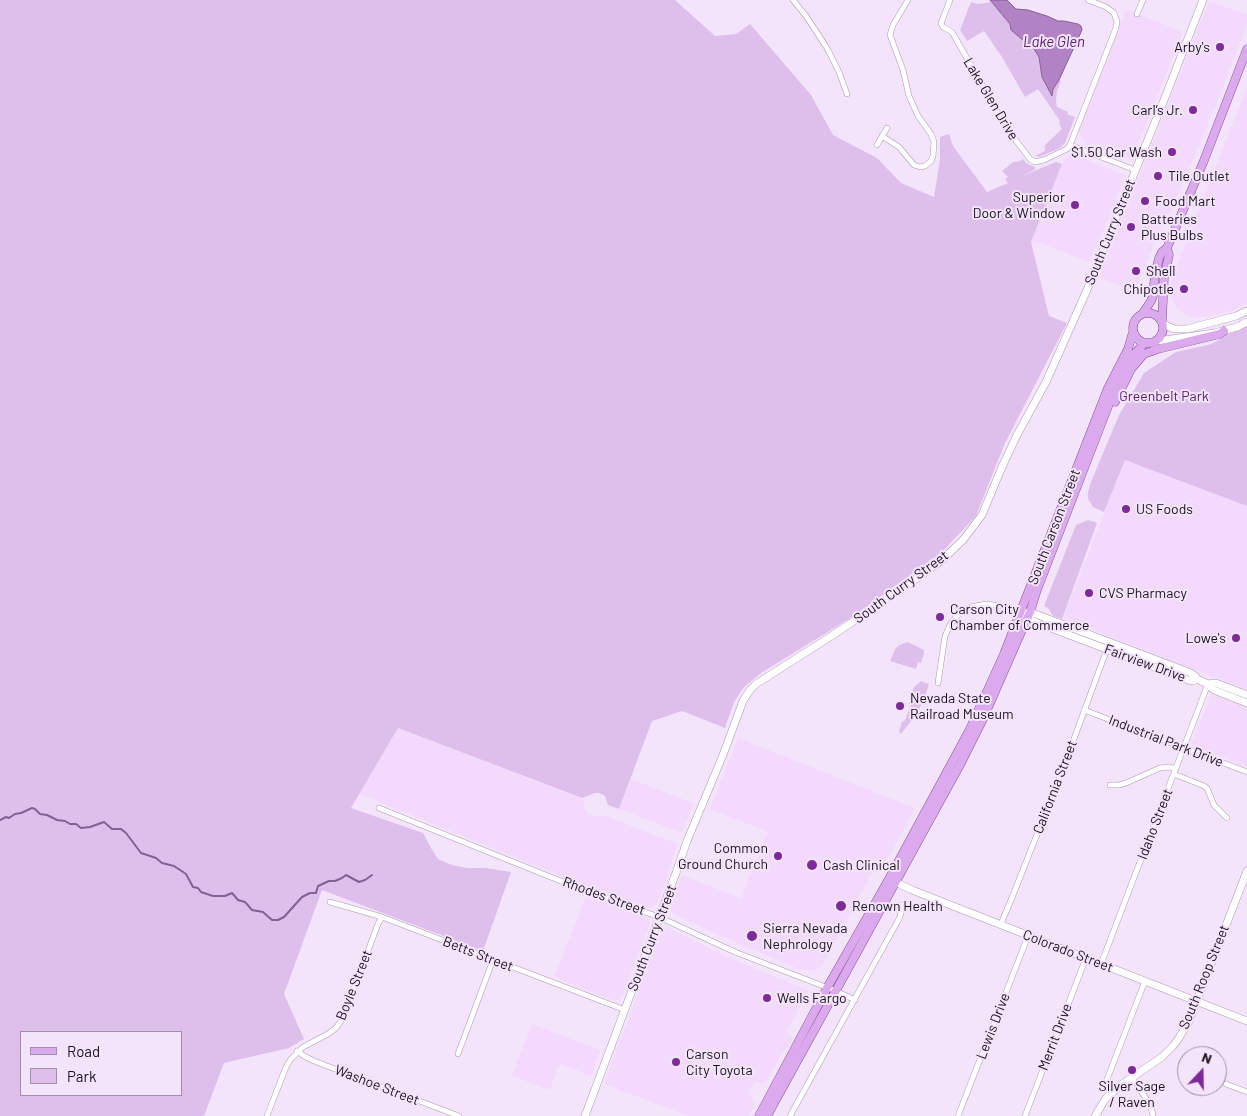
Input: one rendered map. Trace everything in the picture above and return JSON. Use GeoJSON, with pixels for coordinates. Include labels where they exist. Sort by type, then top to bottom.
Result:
{"type":"FeatureCollection","features":[{"type":"Feature","properties":{"kind":"main road"},"geometry":{"type":"LineString","coordinates":[[1167,248],[1169,255],[1163,291],[1163,334],[1153,343],[1145,343],[1138,339],[1134,332],[1135,321],[1151,301],[1159,258],[1167,248],[1203,163],[1247,49]]}},
{"type":"Feature","properties":{"kind":"main road"},"geometry":{"type":"LineString","coordinates":[[1159,258],[1162,261],[1160,280],[1163,291]]}},
{"type":"Feature","properties":{"kind":"main road"},"geometry":{"type":"LineString","coordinates":[[1143,313],[1148,312],[1156,315],[1163,323]]}},
{"type":"Feature","properties":{"kind":"main road"},"geometry":{"type":"LineString","coordinates":[[1101,426],[1131,369],[1144,354],[1158,348],[1220,334],[1224,330]]}},
{"type":"Feature","properties":{"kind":"main road","name":"South Carson Street"},"geometry":{"type":"LineString","coordinates":[[758,1116],[827,988],[961,763],[984,719],[1029,616],[1108,388],[1128,349],[1134,332]]}},
{"type":"Feature","properties":{"kind":"main road","name":"South Carson Street"},"geometry":{"type":"LineString","coordinates":[[767,1116],[836,991],[969,731],[991,684],[1101,426],[1114,390],[1125,368],[1135,353],[1145,343]]}},
{"type":"Feature","properties":{"kind":"street"},"geometry":{"type":"LineString","coordinates":[[793,0],[827,48],[839,72],[846,94]]}},
{"type":"Feature","properties":{"kind":"street"},"geometry":{"type":"LineString","coordinates":[[882,136],[899,147],[914,165],[925,166],[931,162],[934,156],[934,142],[931,134],[918,116],[909,96],[903,70],[890,35],[893,25],[908,0]]}},
{"type":"Feature","properties":{"kind":"street","name":"Lake Glen Drive"},"geometry":{"type":"LineString","coordinates":[[950,0],[941,22],[943,27],[952,32],[1008,130],[1030,159],[1035,162],[1044,160],[1067,149],[1070,145]]}},
{"type":"Feature","properties":{"kind":"street"},"geometry":{"type":"LineString","coordinates":[[1088,0],[1106,7],[1114,13],[1117,22],[1070,145],[1135,170]]}},
{"type":"Feature","properties":{"kind":"street"},"geometry":{"type":"LineString","coordinates":[[1137,14],[1143,0]]}},
{"type":"Feature","properties":{"kind":"street","name":"South Curry Street"},"geometry":{"type":"LineString","coordinates":[[585,1116],[687,841],[743,701],[756,684],[833,635],[940,562],[963,540],[982,515],[1014,443],[1046,382],[1069,332],[1203,0]]}},
{"type":"Feature","properties":{"kind":"street"},"geometry":{"type":"LineString","coordinates":[[877,145],[887,128]]}},
{"type":"Feature","properties":{"kind":"street"},"geometry":{"type":"LineString","coordinates":[[1163,323],[1174,329],[1187,329],[1236,316],[1247,311]]}},
{"type":"Feature","properties":{"kind":"street"},"geometry":{"type":"LineString","coordinates":[[1157,341],[1224,330],[1247,322]]}},
{"type":"Feature","properties":{"kind":"street"},"geometry":{"type":"LineString","coordinates":[[938,683],[944,636],[954,618],[966,610],[979,605],[1001,606],[1020,613]]}},
{"type":"Feature","properties":{"kind":"street","name":"Fairview Drive"},"geometry":{"type":"LineString","coordinates":[[1020,613],[1191,673],[1197,679],[1208,684],[1210,688],[1247,703]]}},
{"type":"Feature","properties":{"kind":"street","name":"Fairview Drive"},"geometry":{"type":"LineString","coordinates":[[1029,616],[1188,680],[1193,681],[1197,679]]}},
{"type":"Feature","properties":{"kind":"street","name":"California Street"},"geometry":{"type":"LineString","coordinates":[[1001,924],[1061,774],[1107,649]]}},
{"type":"Feature","properties":{"kind":"street","name":"Fairview Drive"},"geometry":{"type":"LineString","coordinates":[[1208,684],[1216,683],[1247,695]]}},
{"type":"Feature","properties":{"kind":"street","name":"Idaho Street"},"geometry":{"type":"LineString","coordinates":[[1101,964],[1208,684]]}},
{"type":"Feature","properties":{"kind":"street","name":"Industrial Park Drive"},"geometry":{"type":"LineString","coordinates":[[1084,710],[1247,772]]}},
{"type":"Feature","properties":{"kind":"street"},"geometry":{"type":"LineString","coordinates":[[1110,785],[1119,785],[1160,768],[1169,767],[1207,788],[1214,805],[1227,818]]}},
{"type":"Feature","properties":{"kind":"street","name":"Rhodes Street"},"geometry":{"type":"LineString","coordinates":[[379,808],[573,886],[659,917],[735,952],[836,991],[854,1000]]}},
{"type":"Feature","properties":{"kind":"street","name":"South Roop Street"},"geometry":{"type":"LineString","coordinates":[[1096,1113],[1106,1098],[1121,1085],[1158,1060],[1173,1046],[1189,1021],[1247,870]]}},
{"type":"Feature","properties":{"kind":"street","name":"Colorado Street"},"geometry":{"type":"LineString","coordinates":[[892,880],[912,890],[1247,1021]]}},
{"type":"Feature","properties":{"kind":"street","name":"Betts Street"},"geometry":{"type":"LineString","coordinates":[[330,902],[382,917],[625,1010]]}},
{"type":"Feature","properties":{"kind":"street"},"geometry":{"type":"LineString","coordinates":[[790,1116],[900,917],[902,905]]}},
{"type":"Feature","properties":{"kind":"street","name":"Boyle Street"},"geometry":{"type":"LineString","coordinates":[[267,1116],[286,1066],[297,1051],[328,1034],[341,1021],[382,917]]}},
{"type":"Feature","properties":{"kind":"street","name":"Lewis Drive"},"geometry":{"type":"LineString","coordinates":[[958,1116],[1028,936]]}},
{"type":"Feature","properties":{"kind":"street","name":"Merrit Drive"},"geometry":{"type":"LineString","coordinates":[[1025,1116],[1086,958]]}},
{"type":"Feature","properties":{"kind":"street"},"geometry":{"type":"LineString","coordinates":[[458,1054],[493,960]]}},
{"type":"Feature","properties":{"kind":"street"},"geometry":{"type":"LineString","coordinates":[[1106,1082],[1145,981]]}},
{"type":"Feature","properties":{"kind":"street","name":"Washoe Street"},"geometry":{"type":"LineString","coordinates":[[297,1051],[304,1056],[459,1116]]}},
{"type":"Feature","properties":{"kind":"street"},"geometry":{"type":"LineString","coordinates":[[1132,1077],[1149,1103],[1153,1114]]}},
{"type":"Feature","properties":{"kind":"street"},"geometry":{"type":"LineString","coordinates":[[1227,1084],[1247,1092]]}},
{"type":"Feature","properties":{"kind":"shaded area"},"geometry":{"type":"Polygon","coordinates":[[[1209,1],[1247,15],[1247,25],[1166,224],[1159,231],[1135,292],[1099,277],[1209,1]]]}},
{"type":"Feature","properties":{"kind":"shaded area"},"geometry":{"type":"Polygon","coordinates":[[[1126,9],[1183,32],[1132,160],[1086,143],[1082,140],[1078,130],[1126,9]]]}},
{"type":"Feature","properties":{"kind":"shaded area"},"geometry":{"type":"Polygon","coordinates":[[[1247,87],[1247,303],[1234,310],[1216,315],[1191,318],[1182,313],[1174,304],[1169,290],[1171,281],[1247,87]]]}},
{"type":"Feature","properties":{"kind":"shaded area"},"geometry":{"type":"Polygon","coordinates":[[[1073,156],[1126,175],[1089,262],[1032,240],[1062,164],[1067,157],[1073,156]]]}},
{"type":"Feature","properties":{"kind":"shaded area"},"geometry":{"type":"Polygon","coordinates":[[[1125,459],[1247,506],[1247,690],[1063,619],[1125,459]]]}},
{"type":"Feature","properties":{"kind":"shaded area"},"geometry":{"type":"Polygon","coordinates":[[[1211,694],[1247,707],[1247,767],[1191,745],[1211,694]]]}},
{"type":"Feature","properties":{"kind":"shaded area"},"geometry":{"type":"Polygon","coordinates":[[[398,728],[585,800],[584,807],[587,813],[594,816],[604,815],[678,844],[669,874],[656,906],[649,908],[581,884],[359,794],[398,728]]]}},
{"type":"Feature","properties":{"kind":"shaded area"},"geometry":{"type":"Polygon","coordinates":[[[738,738],[915,808],[883,866],[873,866],[870,877],[822,967],[816,970],[801,970],[741,945],[671,912],[671,906],[682,875],[741,898],[768,832],[710,809],[738,738]]]}},
{"type":"Feature","properties":{"kind":"shaded area"},"geometry":{"type":"Polygon","coordinates":[[[631,779],[693,803],[682,833],[619,809],[631,779]]]}},
{"type":"Feature","properties":{"kind":"shaded area"},"geometry":{"type":"Polygon","coordinates":[[[587,894],[646,916],[650,921],[621,999],[615,1001],[554,977],[587,894]]]}},
{"type":"Feature","properties":{"kind":"shaded area"},"geometry":{"type":"Polygon","coordinates":[[[665,928],[809,991],[786,1032],[790,1034],[791,1043],[782,1054],[768,1079],[763,1083],[755,1081],[748,1094],[754,1101],[750,1116],[688,1116],[604,1084],[650,960],[661,932],[665,928]]]}},
{"type":"Feature","properties":{"kind":"shaded area"},"geometry":{"type":"Polygon","coordinates":[[[532,1024],[600,1050],[591,1076],[560,1064],[550,1090],[512,1076],[532,1024]]]}},
{"type":"Feature","properties":{"kind":"green space"},"geometry":{"type":"Polygon","coordinates":[[[0,0],[675,0],[715,36],[736,34],[750,24],[811,95],[833,135],[877,158],[901,183],[934,197],[940,159],[940,137],[949,134],[953,146],[987,192],[1008,183],[1005,179],[1008,177],[1002,171],[1013,162],[1023,159],[1026,163],[1035,167],[1034,170],[1022,176],[1056,162],[1062,164],[1031,242],[1049,316],[1067,323],[1005,443],[976,516],[942,552],[852,617],[761,673],[744,687],[734,702],[725,728],[682,711],[652,721],[619,809],[608,805],[605,796],[599,793],[582,798],[398,728],[351,808],[423,833],[438,859],[452,865],[511,872],[483,951],[322,890],[284,994],[304,1039],[289,1048],[224,1063],[204,1116],[0,1116],[0,0]]]}},
{"type":"Feature","properties":{"kind":"green space"},"geometry":{"type":"Polygon","coordinates":[[[971,2],[978,4],[991,2],[1024,41],[1033,47],[1039,57],[1042,77],[1052,96],[1053,89],[1059,80],[1061,81],[1057,91],[1057,107],[1075,117],[1065,143],[1060,148],[1039,157],[1035,156],[1045,151],[1044,147],[1047,143],[1062,129],[1059,124],[1060,121],[1038,89],[1025,97],[1002,57],[984,31],[967,41],[960,30],[971,2]]]}},
{"type":"Feature","properties":{"kind":"green space","name":"Greenbelt Park"},"geometry":{"type":"Polygon","coordinates":[[[1247,322],[1247,506],[1125,460],[1104,512],[1093,507],[1088,499],[1091,482],[1119,415],[1144,373],[1176,352],[1212,344],[1247,322]]]}},
{"type":"Feature","properties":{"kind":"green space"},"geometry":{"type":"Polygon","coordinates":[[[1088,520],[1097,523],[1062,619],[1053,616],[1048,608],[1044,606],[1076,525],[1088,520]]]}},
{"type":"Feature","properties":{"kind":"green space"},"geometry":{"type":"Polygon","coordinates":[[[907,642],[924,650],[921,663],[918,662],[916,669],[890,661],[895,649],[907,642]]]}},
{"type":"Feature","properties":{"kind":"green space"},"geometry":{"type":"Polygon","coordinates":[[[921,681],[929,684],[926,693],[918,712],[901,734],[899,731],[902,722],[905,720],[915,694],[914,687],[921,681]]]}},
{"type":"Feature","properties":{"kind":"water","name":"Lake Glen"},"geometry":{"type":"Polygon","coordinates":[[[990,0],[1007,0],[1016,9],[1028,10],[1058,21],[1081,26],[1082,30],[1053,89],[1052,96],[1042,77],[1039,57],[1033,47],[1011,30],[1010,24],[990,0]]]}},
{"type":"Feature","properties":{"kind":"waterway"},"geometry":{"type":"LineString","coordinates":[[0,820],[32,808],[40,814],[70,824],[76,824],[81,828],[104,822],[112,829],[121,829],[126,833],[141,853],[156,858],[162,863],[174,866],[186,874],[193,887],[198,888],[201,892],[213,896],[225,896],[232,893],[238,900],[245,902],[252,910],[263,912],[272,920],[284,917],[302,897],[310,893],[316,893],[318,886],[329,881],[335,881],[346,875],[359,882],[372,875]]}},
{"type":"Feature","properties":{"kind":"place","name":"Arby's"},"geometry":{"type":"Point","coordinates":[1220,47]}},
{"type":"Feature","properties":{"kind":"place","name":"Carl’s Jr."},"geometry":{"type":"Point","coordinates":[1193,110]}},
{"type":"Feature","properties":{"kind":"place","name":"$1.50 Car Wash"},"geometry":{"type":"Point","coordinates":[1172,152]}},
{"type":"Feature","properties":{"kind":"place","name":"Tile Outlet"},"geometry":{"type":"Point","coordinates":[1158,176]}},
{"type":"Feature","properties":{"kind":"place","name":"Food Mart"},"geometry":{"type":"Point","coordinates":[1145,201]}},
{"type":"Feature","properties":{"kind":"place","name":"Superior Door & Window"},"geometry":{"type":"Point","coordinates":[1075,205]}},
{"type":"Feature","properties":{"kind":"place","name":"Batteries Plus Bulbs"},"geometry":{"type":"Point","coordinates":[1131,227]}},
{"type":"Feature","properties":{"kind":"place","name":"Shell"},"geometry":{"type":"Point","coordinates":[1136,271]}},
{"type":"Feature","properties":{"kind":"place","name":"Chipotle"},"geometry":{"type":"Point","coordinates":[1184,289]}},
{"type":"Feature","properties":{"kind":"place","name":"US Foods"},"geometry":{"type":"Point","coordinates":[1126,509]}},
{"type":"Feature","properties":{"kind":"place","name":"CVS Pharmacy"},"geometry":{"type":"Point","coordinates":[1089,593]}},
{"type":"Feature","properties":{"kind":"place","name":"Carson City Chamber of Commerce"},"geometry":{"type":"Point","coordinates":[940,617]}},
{"type":"Feature","properties":{"kind":"place","name":"Lowe's"},"geometry":{"type":"Point","coordinates":[1236,638]}},
{"type":"Feature","properties":{"kind":"place","name":"Nevada State Railroad Museum"},"geometry":{"type":"Point","coordinates":[900,706]}},
{"type":"Feature","properties":{"kind":"place","name":"Common Ground Church"},"geometry":{"type":"Point","coordinates":[778,856]}},
{"type":"Feature","properties":{"kind":"place","name":"Cash Clinical"},"geometry":{"type":"Point","coordinates":[812,865]}},
{"type":"Feature","properties":{"kind":"place","name":"Renown Health"},"geometry":{"type":"Point","coordinates":[841,906]}},
{"type":"Feature","properties":{"kind":"place","name":"Sierra Nevada Nephrology"},"geometry":{"type":"Point","coordinates":[752,936]}},
{"type":"Feature","properties":{"kind":"place","name":"Wells Fargo"},"geometry":{"type":"Point","coordinates":[767,998]}},
{"type":"Feature","properties":{"kind":"place","name":"Carson City Toyota"},"geometry":{"type":"Point","coordinates":[676,1062]}},
{"type":"Feature","properties":{"kind":"place","name":"Silver Sage / Raven"},"geometry":{"type":"Point","coordinates":[1132,1070]}}]}
